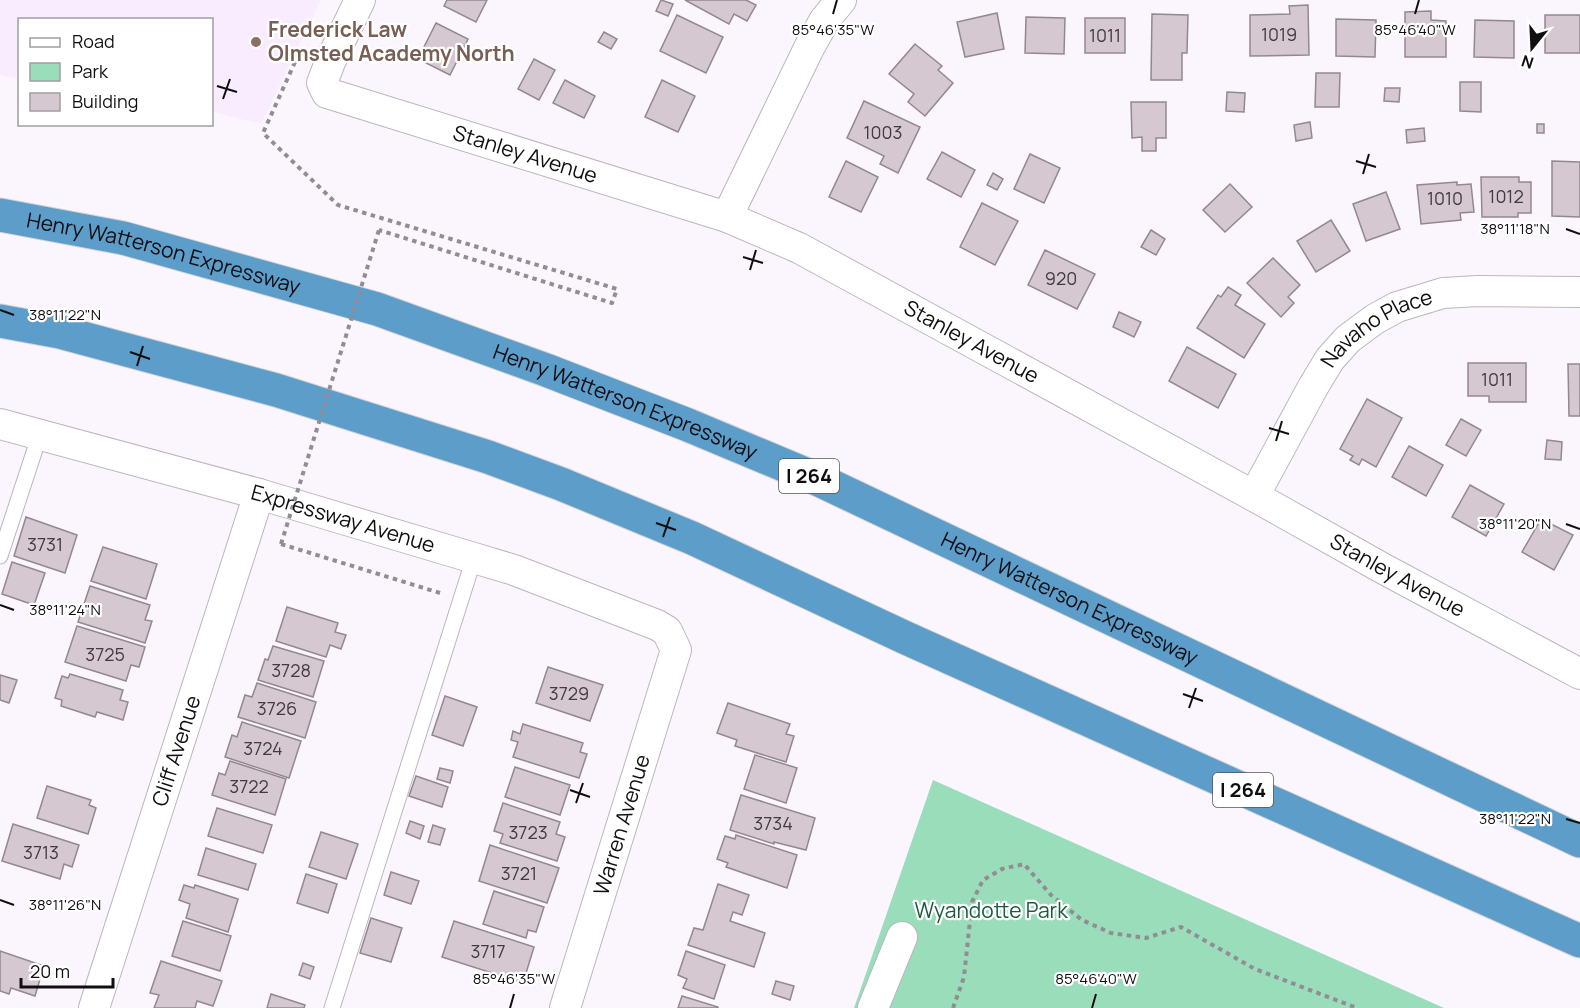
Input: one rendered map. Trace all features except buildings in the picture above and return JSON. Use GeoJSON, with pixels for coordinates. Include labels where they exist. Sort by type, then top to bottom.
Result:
{"type":"FeatureCollection","features":[{"type":"Feature","properties":{"kind":"highway","name":"Henry Watterson Expressway"},"geometry":{"type":"LineString","coordinates":[[0,215],[123,238],[377,309],[546,370],[688,425],[817,479],[1580,841]]}},
{"type":"Feature","properties":{"kind":"highway","name":"I 264"},"geometry":{"type":"LineString","coordinates":[[0,321],[60,332],[276,390],[488,457],[561,484],[692,538],[906,638],[1580,941]]}},
{"type":"Feature","properties":{"kind":"street","name":"Stanley Avenue"},"geometry":{"type":"LineString","coordinates":[[360,0],[322,83],[327,93],[727,217],[799,248],[1254,496],[1392,574],[1580,674]]}},
{"type":"Feature","properties":{"kind":"street"},"geometry":{"type":"LineString","coordinates":[[727,217],[809,48],[824,21],[841,0]]}},
{"type":"Feature","properties":{"kind":"street","name":"Navaho Place"},"geometry":{"type":"LineString","coordinates":[[1254,496],[1330,359],[1348,339],[1375,319],[1397,307],[1443,293],[1580,292]]}},
{"type":"Feature","properties":{"kind":"street","name":"Expressway Avenue"},"geometry":{"type":"LineString","coordinates":[[0,424],[40,434],[255,508],[474,558],[514,570],[657,625],[668,631],[674,641]]}},
{"type":"Feature","properties":{"kind":"street","name":"Cliff Avenue"},"geometry":{"type":"LineString","coordinates":[[94,1008],[255,508]]}},
{"type":"Feature","properties":{"kind":"street","name":"Warren Avenue"},"geometry":{"type":"LineString","coordinates":[[565,1008],[676,650],[674,641]]}},
{"type":"Feature","properties":{"kind":"street"},"geometry":{"type":"LineString","coordinates":[[873,1008],[902,937]]}},
{"type":"Feature","properties":{"kind":"lane"},"geometry":{"type":"LineString","coordinates":[[0,556],[40,434]]}},
{"type":"Feature","properties":{"kind":"lane"},"geometry":{"type":"LineString","coordinates":[[333,1008],[474,558]]}},
{"type":"Feature","properties":{"kind":"path"},"geometry":{"type":"LineString","coordinates":[[296,58],[263,133],[338,205],[617,289],[612,303],[379,230],[282,544],[440,594],[442,588]]}},
{"type":"Feature","properties":{"kind":"path"},"geometry":{"type":"LineString","coordinates":[[255,508],[296,535]]}},
{"type":"Feature","properties":{"kind":"path"},"geometry":{"type":"LineString","coordinates":[[953,1008],[964,977],[972,902],[982,880],[1002,869],[1024,864],[1051,896],[1082,920],[1111,933],[1146,938],[1181,927],[1255,969],[1357,1008]]}},
{"type":"Feature","properties":{"kind":"shaded area","name":"Frederick Law Olmsted Academy North"},"geometry":{"type":"Polygon","coordinates":[[[0,0],[321,0],[261,124],[213,112],[213,18],[18,18],[18,79],[0,75],[0,0]]]}},
{"type":"Feature","properties":{"kind":"green space","name":"Wyandotte Park"},"geometry":{"type":"Polygon","coordinates":[[[933,780],[1444,1008],[854,1008],[933,780]]]}},
{"type":"Feature","properties":{"kind":"place","name":"Frederick Law Olmsted Academy North"},"geometry":{"type":"Point","coordinates":[256,42]}}]}
